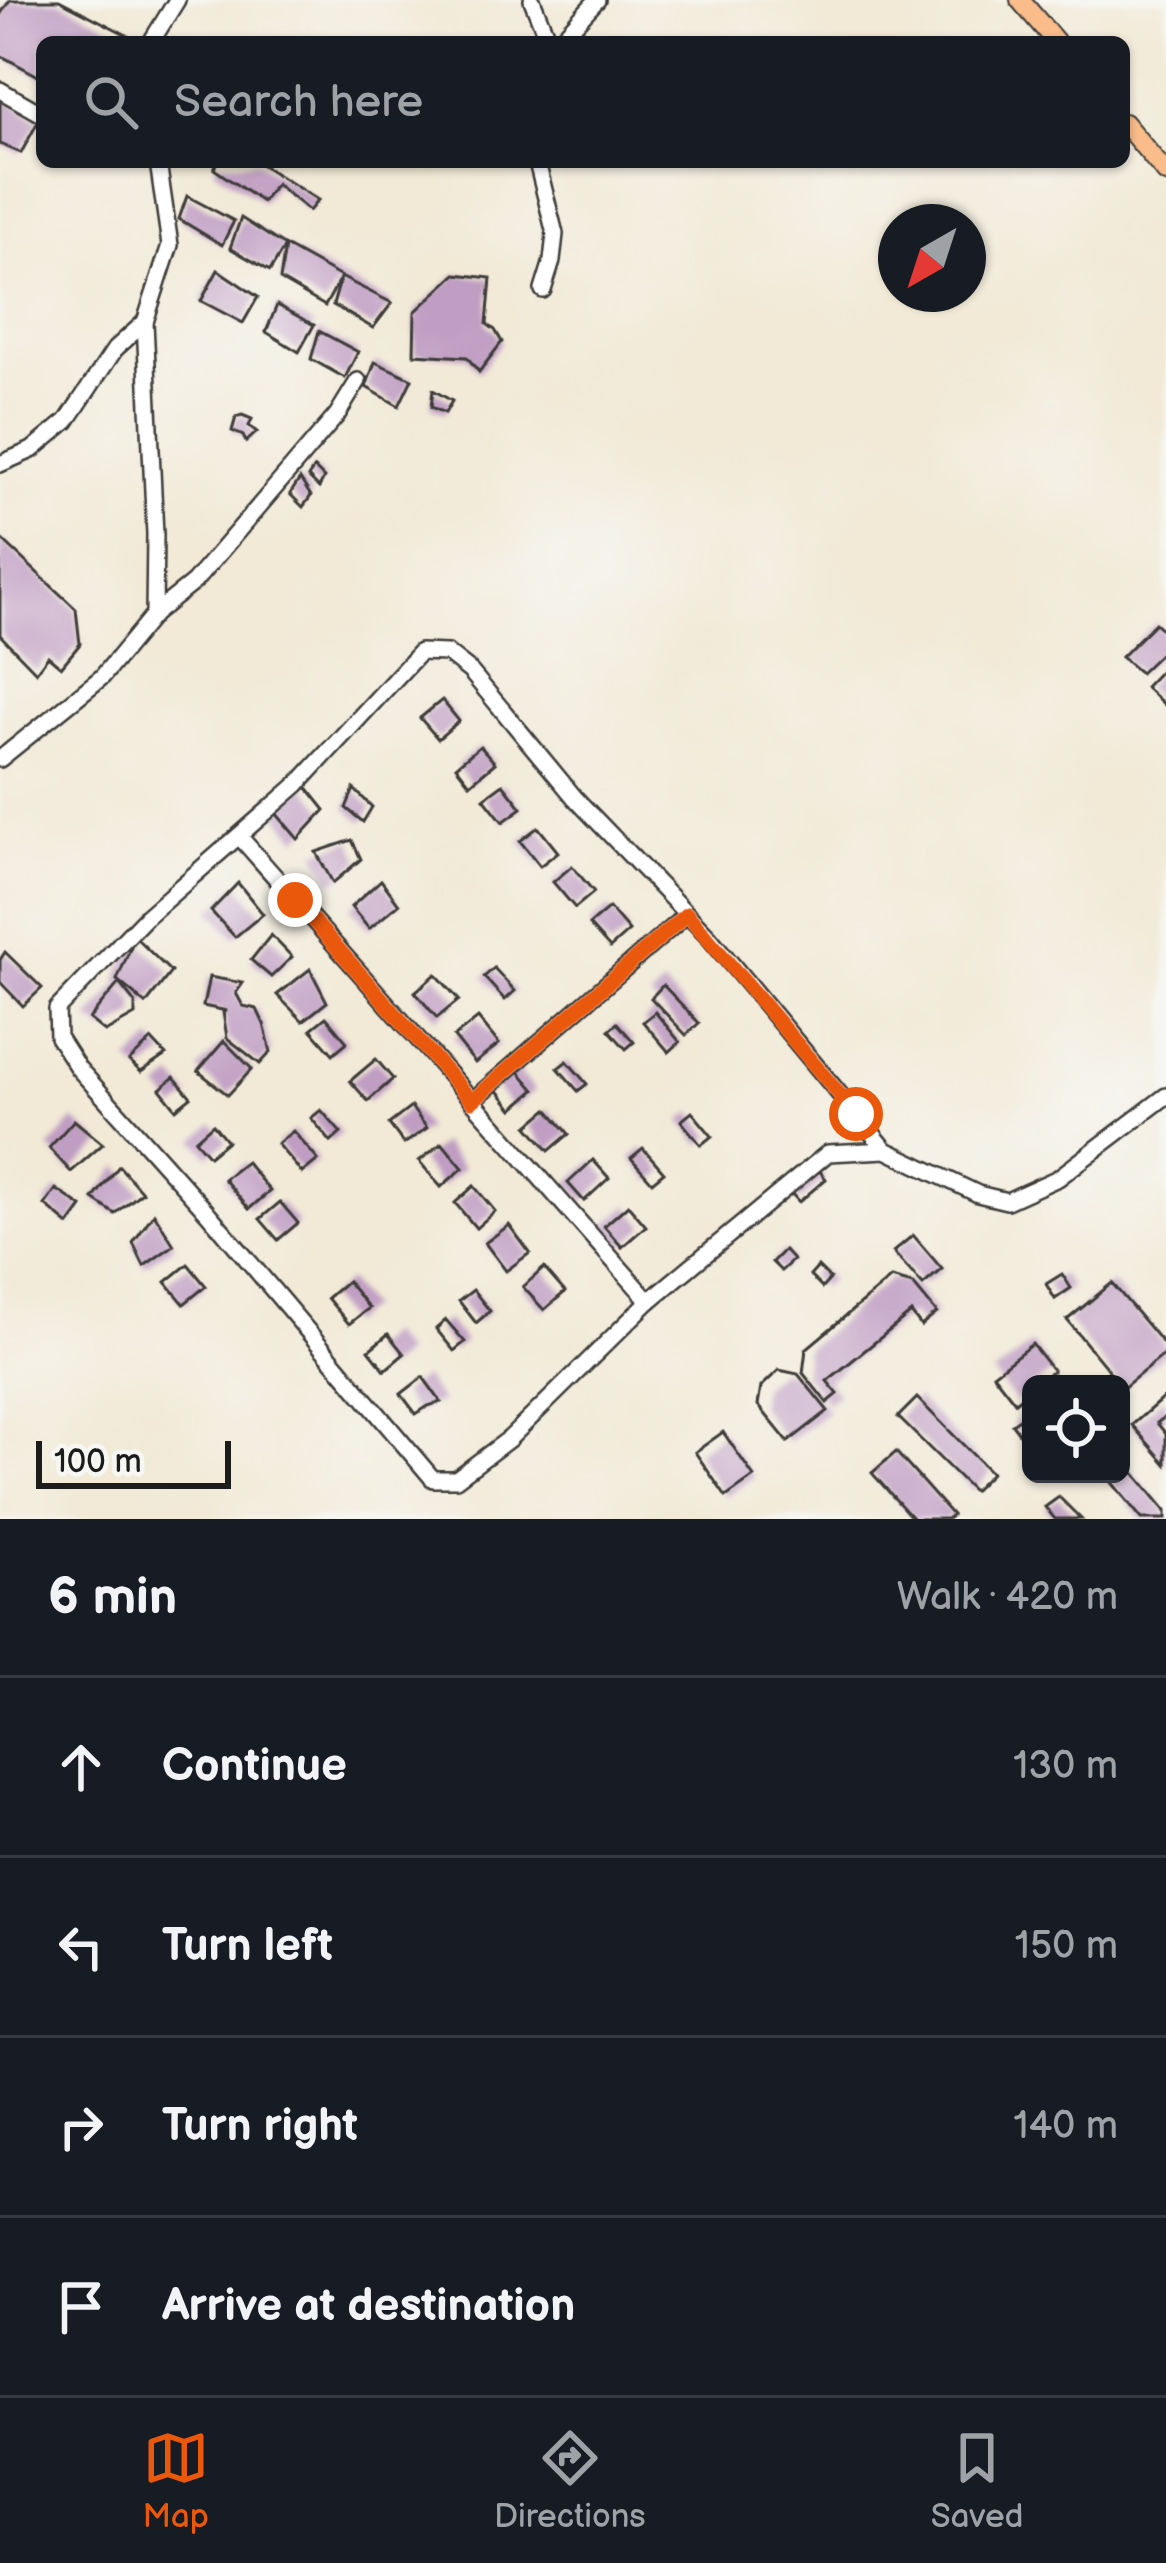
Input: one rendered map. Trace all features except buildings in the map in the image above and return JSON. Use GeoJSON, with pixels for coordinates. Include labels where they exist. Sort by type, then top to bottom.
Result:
{"type":"FeatureCollection","features":[{"type":"Feature","properties":{"kind":"main road"},"geometry":{"type":"LineString","coordinates":[[1020,0],[1051,36]]}},
{"type":"Feature","properties":{"kind":"main road"},"geometry":{"type":"LineString","coordinates":[[1130,130],[1166,172]]}},
{"type":"Feature","properties":{"kind":"street"},"geometry":{"type":"LineString","coordinates":[[155,36],[177,0]]}},
{"type":"Feature","properties":{"kind":"street"},"geometry":{"type":"LineString","coordinates":[[532,0],[550,36]]}},
{"type":"Feature","properties":{"kind":"street"},"geometry":{"type":"LineString","coordinates":[[559,36],[596,0]]}},
{"type":"Feature","properties":{"kind":"street"},"geometry":{"type":"LineString","coordinates":[[0,90],[36,111]]}},
{"type":"Feature","properties":{"kind":"street"},"geometry":{"type":"LineString","coordinates":[[154,614],[145,322],[170,244],[159,168]]}},
{"type":"Feature","properties":{"kind":"street"},"geometry":{"type":"LineString","coordinates":[[538,168],[555,234],[543,290]]}},
{"type":"Feature","properties":{"kind":"street"},"geometry":{"type":"LineString","coordinates":[[0,464],[32,450],[67,421],[116,349],[145,322]]}},
{"type":"Feature","properties":{"kind":"street"},"geometry":{"type":"LineString","coordinates":[[0,759],[102,677],[154,614],[194,582],[338,415],[358,381]]}},
{"type":"Feature","properties":{"kind":"street"},"geometry":{"type":"LineString","coordinates":[[886,1150],[828,1153],[649,1301],[509,1439],[456,1479],[433,1479],[78,1068],[58,1037],[57,1009],[146,917],[298,784],[420,652],[447,653],[470,671],[575,798],[687,914],[886,1150],[978,1194],[1007,1201],[1058,1178],[1166,1096]]}},
{"type":"Feature","properties":{"kind":"street"},"geometry":{"type":"LineString","coordinates":[[239,836],[649,1301]]}},
{"type":"Feature","properties":{"kind":"street"},"geometry":{"type":"LineString","coordinates":[[472,1101],[687,914]]}},
{"type":"Feature","properties":{"kind":"route"},"geometry":{"type":"LineString","coordinates":[[295,900],[472,1101],[687,914],[856,1114]]}}]}
